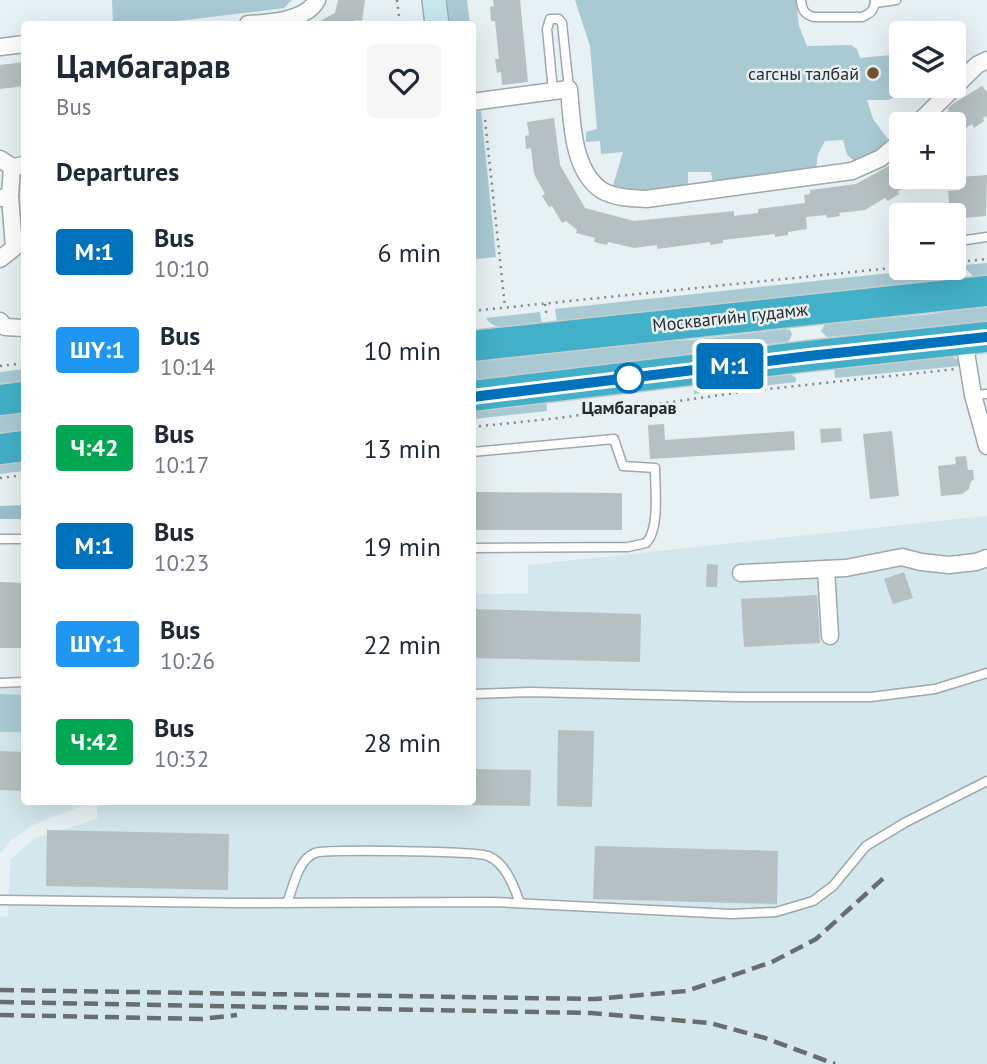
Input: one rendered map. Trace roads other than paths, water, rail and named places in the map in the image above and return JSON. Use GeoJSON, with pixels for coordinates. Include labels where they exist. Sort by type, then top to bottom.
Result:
{"type":"FeatureCollection","features":[{"type":"Feature","properties":{"kind":"highway","name":"Москвагийн гудамж"},"geometry":{"type":"LineString","coordinates":[[476,346],[974,292]]}},
{"type":"Feature","properties":{"kind":"highway"},"geometry":{"type":"LineString","coordinates":[[802,309],[809,356]]}},
{"type":"Feature","properties":{"kind":"highway"},"geometry":{"type":"LineString","coordinates":[[476,397],[809,356],[973,348]]}},
{"type":"Feature","properties":{"kind":"highway"},"geometry":{"type":"LineString","coordinates":[[0,400],[21,397]]}},
{"type":"Feature","properties":{"kind":"highway"},"geometry":{"type":"LineString","coordinates":[[0,449],[21,446]]}},
{"type":"Feature","properties":{"kind":"street"},"geometry":{"type":"LineString","coordinates":[[278,21],[297,15],[313,6],[317,0]]}},
{"type":"Feature","properties":{"kind":"street"},"geometry":{"type":"LineString","coordinates":[[434,0],[437,21]]}},
{"type":"Feature","properties":{"kind":"street"},"geometry":{"type":"LineString","coordinates":[[0,47],[21,44]]}},
{"type":"Feature","properties":{"kind":"street"},"geometry":{"type":"LineString","coordinates":[[929,112],[977,65],[987,60]]}},
{"type":"Feature","properties":{"kind":"street"},"geometry":{"type":"LineString","coordinates":[[476,101],[561,90],[587,175],[603,191],[624,198],[646,199],[852,171],[889,151]]}},
{"type":"Feature","properties":{"kind":"street"},"geometry":{"type":"LineString","coordinates":[[0,259],[19,247],[5,198],[12,164]]}},
{"type":"Feature","properties":{"kind":"street"},"geometry":{"type":"LineString","coordinates":[[0,321],[5,327],[21,328]]}},
{"type":"Feature","properties":{"kind":"street"},"geometry":{"type":"LineString","coordinates":[[973,348],[987,446]]}},
{"type":"Feature","properties":{"kind":"street"},"geometry":{"type":"LineString","coordinates":[[741,573],[846,568],[902,557],[949,565],[987,558]]}},
{"type":"Feature","properties":{"kind":"street"},"geometry":{"type":"LineString","coordinates":[[826,569],[830,636]]}},
{"type":"Feature","properties":{"kind":"lane"},"geometry":{"type":"LineString","coordinates":[[801,0],[802,10],[814,17],[862,17],[869,15],[875,1],[896,0]]}},
{"type":"Feature","properties":{"kind":"lane"},"geometry":{"type":"LineString","coordinates":[[554,18],[562,23],[561,90],[547,29],[550,19],[554,18]]}},
{"type":"Feature","properties":{"kind":"lane"},"geometry":{"type":"LineString","coordinates":[[974,292],[957,247],[959,241],[987,237]]}},
{"type":"Feature","properties":{"kind":"lane"},"geometry":{"type":"LineString","coordinates":[[476,452],[614,439],[623,466],[655,468],[655,494],[654,531],[646,544],[628,547],[476,548]]}},
{"type":"Feature","properties":{"kind":"lane"},"geometry":{"type":"LineString","coordinates":[[0,539],[21,539]]}},
{"type":"Feature","properties":{"kind":"lane"},"geometry":{"type":"LineString","coordinates":[[476,694],[530,692],[871,697],[935,689],[987,673]]}},
{"type":"Feature","properties":{"kind":"lane"},"geometry":{"type":"LineString","coordinates":[[0,683],[21,682]]}},
{"type":"Feature","properties":{"kind":"lane"},"geometry":{"type":"LineString","coordinates":[[0,900],[520,903],[731,914],[776,912],[813,901],[833,886],[866,846],[906,822],[987,781]]}},
{"type":"Feature","properties":{"kind":"lane"},"geometry":{"type":"LineString","coordinates":[[287,903],[306,859],[316,852],[338,851],[463,853],[488,856],[510,876],[520,903]]}},
{"type":"Feature","properties":{"kind":"railway"},"geometry":{"type":"LineString","coordinates":[[0,990],[595,999],[687,991],[772,962],[816,939],[887,875]]}},
{"type":"Feature","properties":{"kind":"railway"},"geometry":{"type":"LineString","coordinates":[[0,1002],[591,1013],[710,1023],[765,1038],[835,1064]]}},
{"type":"Feature","properties":{"kind":"railway"},"geometry":{"type":"LineString","coordinates":[[0,1015],[202,1019],[237,1015]]}},
{"type":"Feature","properties":{"kind":"place","name":"сагсны талбай"},"geometry":{"type":"Point","coordinates":[873,73]}},
{"type":"Feature","properties":{"kind":"place","name":"Цамбагарав"},"geometry":{"type":"Point","coordinates":[629,378]}}]}
